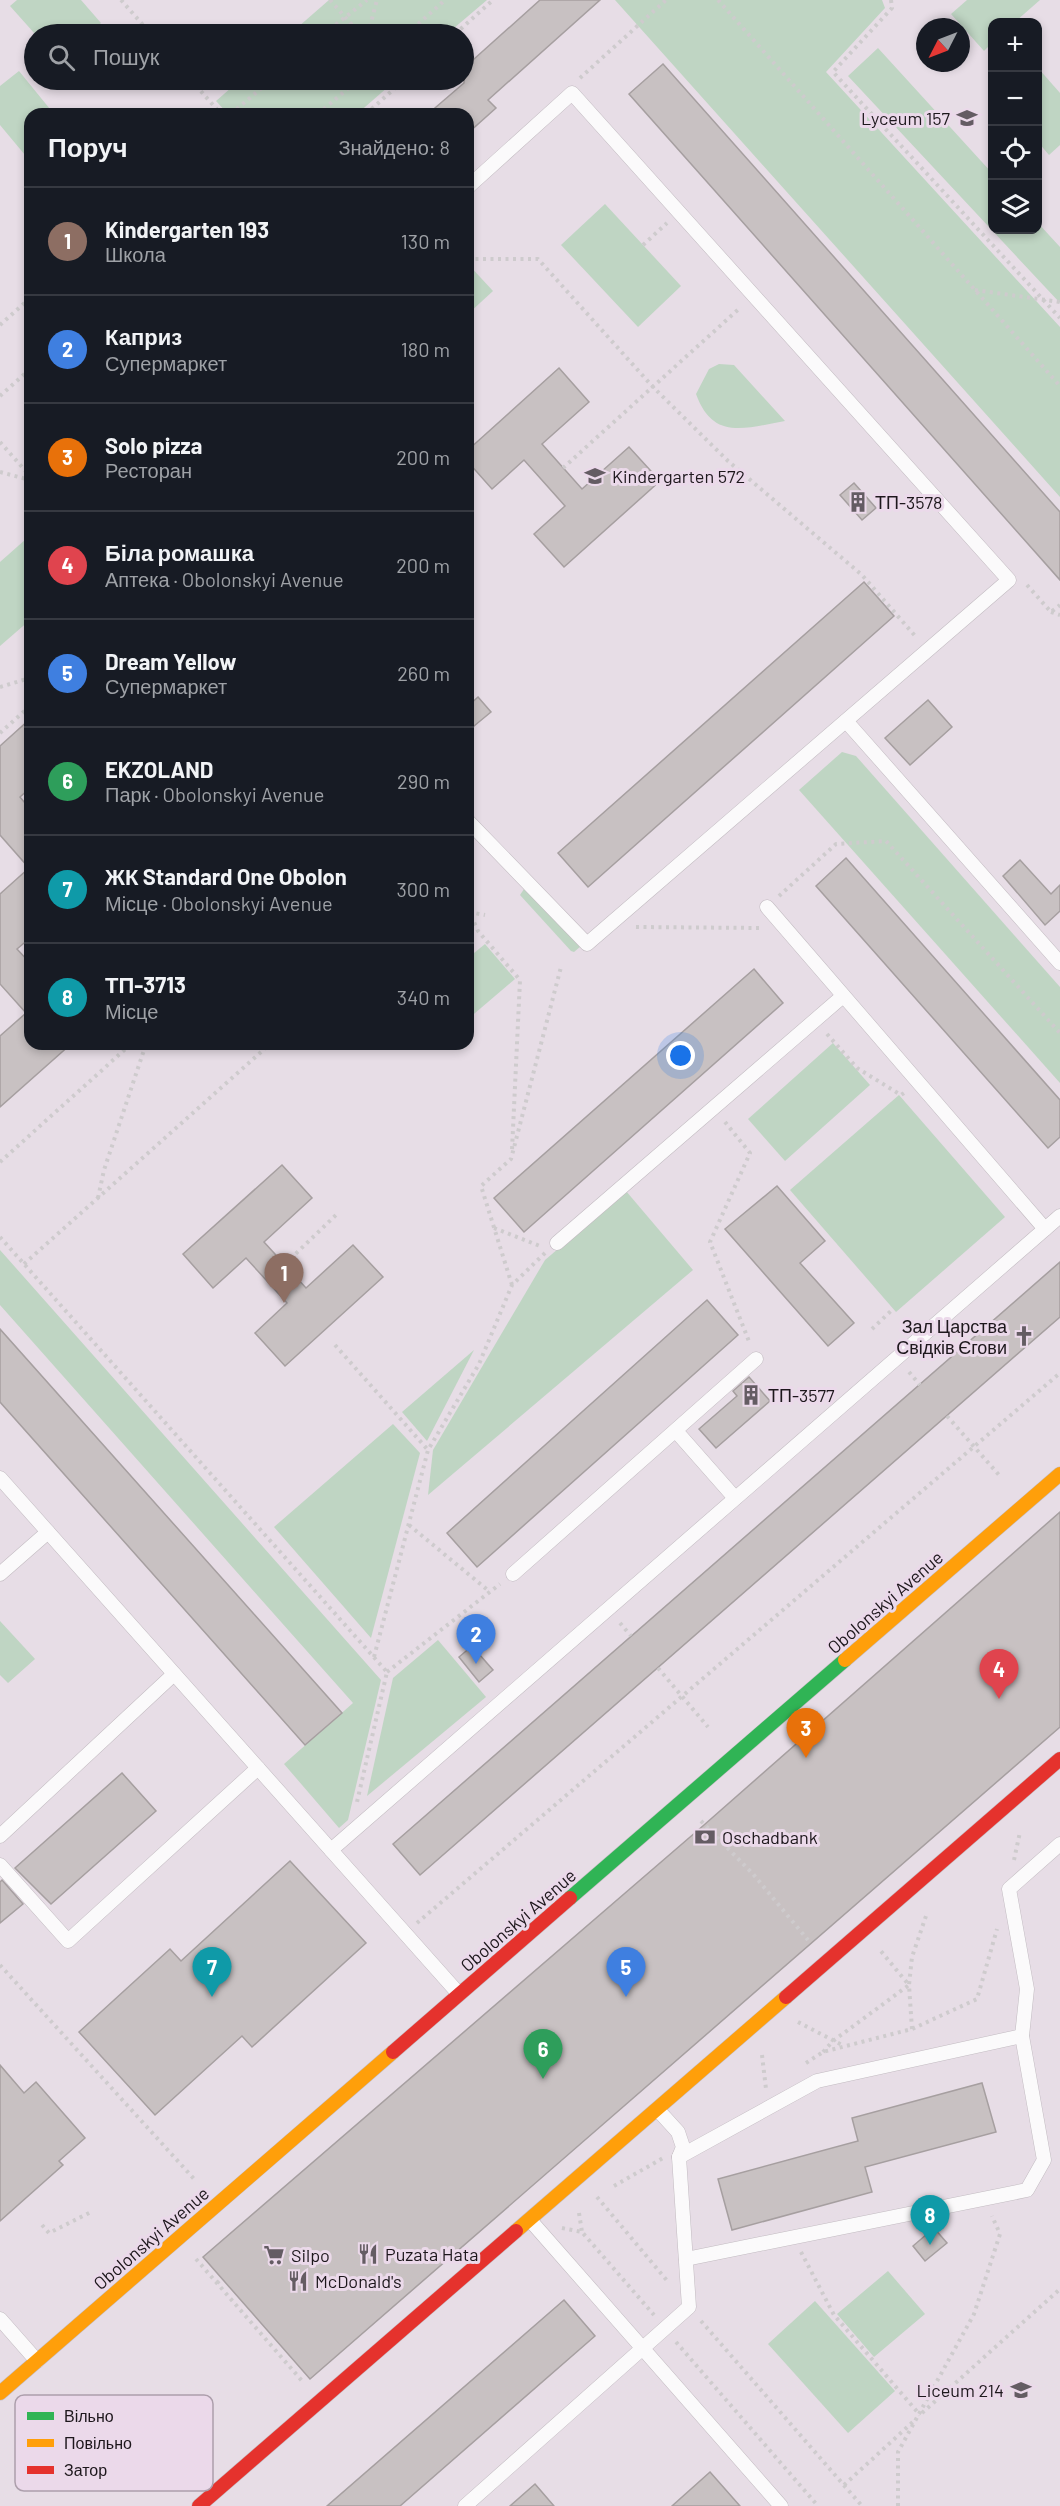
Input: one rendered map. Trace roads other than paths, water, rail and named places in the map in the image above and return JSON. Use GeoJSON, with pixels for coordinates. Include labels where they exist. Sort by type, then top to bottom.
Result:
{"type":"FeatureCollection","features":[{"type":"Feature","properties":{"kind":"main road","name":"Obolonskyi Avenue"},"geometry":{"type":"LineString","coordinates":[[0,2393],[1060,1474]]}},
{"type":"Feature","properties":{"kind":"main road"},"geometry":{"type":"LineString","coordinates":[[199,2506],[1060,1759]]}},
{"type":"Feature","properties":{"kind":"lane"},"geometry":{"type":"LineString","coordinates":[[474,182],[572,93],[1009,580],[588,944],[474,827]]}},
{"type":"Feature","properties":{"kind":"lane"},"geometry":{"type":"LineString","coordinates":[[846,721],[1060,963]]}},
{"type":"Feature","properties":{"kind":"lane"},"geometry":{"type":"LineString","coordinates":[[767,907],[1045,1229]]}},
{"type":"Feature","properties":{"kind":"lane"},"geometry":{"type":"LineString","coordinates":[[557,1243],[843,996]]}},
{"type":"Feature","properties":{"kind":"lane"},"geometry":{"type":"LineString","coordinates":[[331,1850],[1060,1216]]}},
{"type":"Feature","properties":{"kind":"lane"},"geometry":{"type":"LineString","coordinates":[[513,1574],[756,1359]]}},
{"type":"Feature","properties":{"kind":"lane"},"geometry":{"type":"LineString","coordinates":[[676,1431],[735,1498]]}},
{"type":"Feature","properties":{"kind":"lane"},"geometry":{"type":"LineString","coordinates":[[0,1478],[459,1995]]}},
{"type":"Feature","properties":{"kind":"lane"},"geometry":{"type":"LineString","coordinates":[[0,1574],[48,1532]]}},
{"type":"Feature","properties":{"kind":"lane"},"geometry":{"type":"LineString","coordinates":[[0,1836],[174,1674]]}},
{"type":"Feature","properties":{"kind":"lane"},"geometry":{"type":"LineString","coordinates":[[0,1865],[68,1941],[258,1768]]}},
{"type":"Feature","properties":{"kind":"lane"},"geometry":{"type":"LineString","coordinates":[[686,2259],[1027,2190],[1044,2160],[1022,2036],[1027,1989],[1009,1889],[1060,1844]]}},
{"type":"Feature","properties":{"kind":"lane"},"geometry":{"type":"LineString","coordinates":[[681,2152],[817,2081],[1022,2036]]}},
{"type":"Feature","properties":{"kind":"lane"},"geometry":{"type":"LineString","coordinates":[[465,2506],[689,2307],[678,2132],[658,2110]]}},
{"type":"Feature","properties":{"kind":"lane"},"geometry":{"type":"LineString","coordinates":[[530,2220],[781,2506]]}},
{"type":"Feature","properties":{"kind":"lane"},"geometry":{"type":"LineString","coordinates":[[0,2319],[37,2361]]}},
{"type":"Feature","properties":{"kind":"place","name":"Lyceum 157"},"geometry":{"type":"Point","coordinates":[967,118]}},
{"type":"Feature","properties":{"kind":"place","name":"Kindergarten 572"},"geometry":{"type":"Point","coordinates":[595,476]}},
{"type":"Feature","properties":{"kind":"place","name":"ТП-3578"},"geometry":{"type":"Point","coordinates":[858,502]}},
{"type":"Feature","properties":{"kind":"place","name":"Kindergarten 193"},"geometry":{"type":"Point","coordinates":[284,1303]}},
{"type":"Feature","properties":{"kind":"place","name":"Зал Царства Свідків Єгови"},"geometry":{"type":"Point","coordinates":[1024,1336]}},
{"type":"Feature","properties":{"kind":"place","name":"ТП-3577"},"geometry":{"type":"Point","coordinates":[751,1395]}},
{"type":"Feature","properties":{"kind":"place","name":"Каприз"},"geometry":{"type":"Point","coordinates":[476,1664]}},
{"type":"Feature","properties":{"kind":"place","name":"Біла ромашка"},"geometry":{"type":"Point","coordinates":[999,1699]}},
{"type":"Feature","properties":{"kind":"place","name":"Solo pizza"},"geometry":{"type":"Point","coordinates":[806,1758]}},
{"type":"Feature","properties":{"kind":"place","name":"Oschadbank"},"geometry":{"type":"Point","coordinates":[705,1837]}},
{"type":"Feature","properties":{"kind":"place","name":"ЖК Standard One Obolon"},"geometry":{"type":"Point","coordinates":[212,1997]}},
{"type":"Feature","properties":{"kind":"place","name":"Dream Yellow"},"geometry":{"type":"Point","coordinates":[626,1997]}},
{"type":"Feature","properties":{"kind":"place","name":"EKZOLAND"},"geometry":{"type":"Point","coordinates":[543,2079]}},
{"type":"Feature","properties":{"kind":"place","name":"ТП-3713"},"geometry":{"type":"Point","coordinates":[930,2245]}},
{"type":"Feature","properties":{"kind":"place","name":"Puzata Hata"},"geometry":{"type":"Point","coordinates":[368,2254]}},
{"type":"Feature","properties":{"kind":"place","name":"Silpo"},"geometry":{"type":"Point","coordinates":[274,2255]}},
{"type":"Feature","properties":{"kind":"place","name":"McDonald's"},"geometry":{"type":"Point","coordinates":[298,2281]}},
{"type":"Feature","properties":{"kind":"place","name":"Liceum 214"},"geometry":{"type":"Point","coordinates":[1021,2390]}}]}
